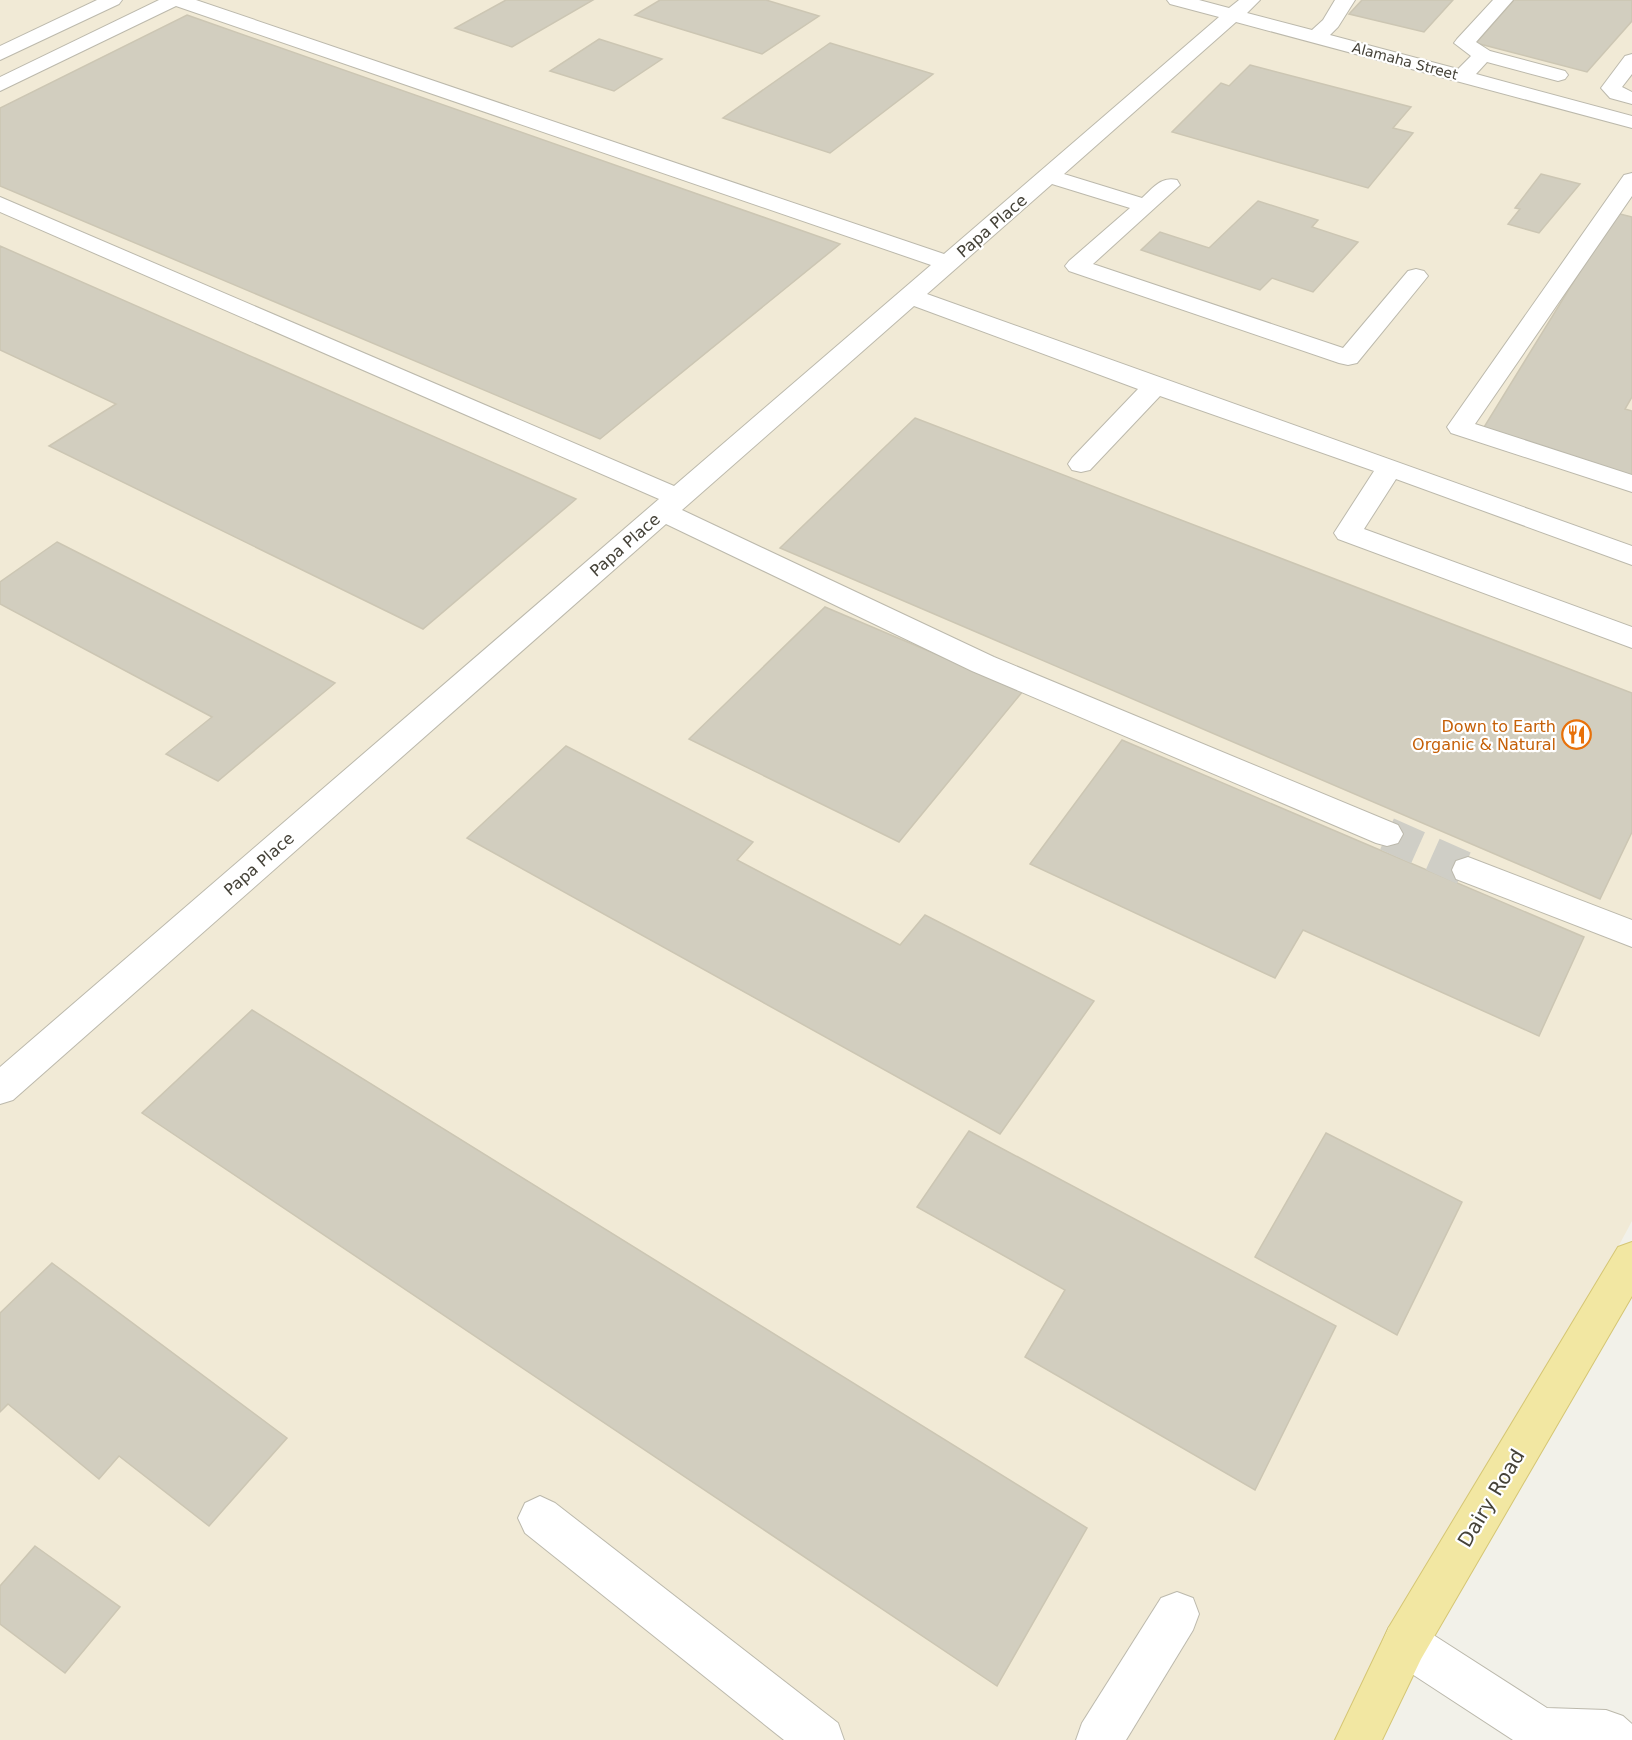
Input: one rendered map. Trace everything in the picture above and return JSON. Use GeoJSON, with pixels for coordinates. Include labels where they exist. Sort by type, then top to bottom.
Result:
{"type":"FeatureCollection","features":[{"type":"Feature","properties":{"kind":"main road","name":"Dairy Road"},"geometry":{"type":"LineString","coordinates":[[1358,1740],[1405,1643],[1632,1260]]}},
{"type":"Feature","properties":{"kind":"street"},"geometry":{"type":"LineString","coordinates":[[0,54],[112,0]]}},
{"type":"Feature","properties":{"kind":"street"},"geometry":{"type":"LineString","coordinates":[[0,85],[175,0],[948,263]]}},
{"type":"Feature","properties":{"kind":"street","name":"Alamaha Street"},"geometry":{"type":"LineString","coordinates":[[1177,0],[1242,7],[1316,37],[1632,122]]}},
{"type":"Feature","properties":{"kind":"street"},"geometry":{"type":"LineString","coordinates":[[1316,37],[1331,23],[1345,0]]}},
{"type":"Feature","properties":{"kind":"street"},"geometry":{"type":"LineString","coordinates":[[1503,0],[1464,44],[1483,56],[1558,75]]}},
{"type":"Feature","properties":{"kind":"street","name":"Papa Place"},"geometry":{"type":"LineString","coordinates":[[0,1089],[1242,7]]}},
{"type":"Feature","properties":{"kind":"street"},"geometry":{"type":"LineString","coordinates":[[1463,76],[1483,56]]}},
{"type":"Feature","properties":{"kind":"street"},"geometry":{"type":"LineString","coordinates":[[1632,60],[1611,88],[1617,94],[1632,98]]}},
{"type":"Feature","properties":{"kind":"street"},"geometry":{"type":"LineString","coordinates":[[1049,176],[1146,206]]}},
{"type":"Feature","properties":{"kind":"street"},"geometry":{"type":"LineString","coordinates":[[1632,180],[1460,427],[1632,484]]}},
{"type":"Feature","properties":{"kind":"street"},"geometry":{"type":"LineString","coordinates":[[1169,185],[1077,267],[1348,358],[1416,276]]}},
{"type":"Feature","properties":{"kind":"street"},"geometry":{"type":"LineString","coordinates":[[0,204],[671,505],[983,664],[1387,834]]}},
{"type":"Feature","properties":{"kind":"street"},"geometry":{"type":"LineString","coordinates":[[910,296],[1632,556]]}},
{"type":"Feature","properties":{"kind":"street"},"geometry":{"type":"LineString","coordinates":[[1081,464],[1155,386]]}},
{"type":"Feature","properties":{"kind":"street"},"geometry":{"type":"LineString","coordinates":[[1390,467],[1348,533],[1632,638]]}},
{"type":"Feature","properties":{"kind":"street"},"geometry":{"type":"LineString","coordinates":[[1468,870],[1632,934]]}},
{"type":"Feature","properties":{"kind":"street"},"geometry":{"type":"LineString","coordinates":[[540,1518],[821,1740]]}},
{"type":"Feature","properties":{"kind":"street"},"geometry":{"type":"LineString","coordinates":[[1099,1740],[1177,1614]]}},
{"type":"Feature","properties":{"kind":"street"},"geometry":{"type":"LineString","coordinates":[[1405,1643],[1542,1735],[1606,1734],[1615,1740]]}},
{"type":"Feature","properties":{"kind":"shaded area"},"geometry":{"type":"Polygon","coordinates":[[[0,0],[1632,0],[1632,1221],[1405,1643],[1358,1740],[0,1740],[0,0]]]}},
{"type":"Feature","properties":{"kind":"building"},"geometry":{"type":"Polygon","coordinates":[[[506,0],[593,0],[512,47],[455,28],[506,0]]]}},
{"type":"Feature","properties":{"kind":"building"},"geometry":{"type":"Polygon","coordinates":[[[660,0],[766,0],[819,16],[762,54],[635,15],[660,0]]]}},
{"type":"Feature","properties":{"kind":"building"},"geometry":{"type":"Polygon","coordinates":[[[1362,0],[1453,0],[1424,32],[1349,14],[1362,0]]]}},
{"type":"Feature","properties":{"kind":"building"},"geometry":{"type":"Polygon","coordinates":[[[1514,0],[1632,0],[1632,21],[1587,72],[1476,43],[1514,0]]]}},
{"type":"Feature","properties":{"kind":"building"},"geometry":{"type":"Polygon","coordinates":[[[187,15],[840,244],[600,439],[0,186],[0,108],[187,15]]]}},
{"type":"Feature","properties":{"kind":"building"},"geometry":{"type":"Polygon","coordinates":[[[599,39],[662,59],[614,91],[550,71],[599,39]]]}},
{"type":"Feature","properties":{"kind":"building"},"geometry":{"type":"Polygon","coordinates":[[[830,43],[933,74],[830,153],[723,118],[830,43]]]}},
{"type":"Feature","properties":{"kind":"building"},"geometry":{"type":"Polygon","coordinates":[[[1250,65],[1411,107],[1393,128],[1413,133],[1368,188],[1172,132],[1221,83],[1229,86],[1250,65]]]}},
{"type":"Feature","properties":{"kind":"building"},"geometry":{"type":"Polygon","coordinates":[[[1541,174],[1580,184],[1539,233],[1508,224],[1520,209],[1515,208],[1541,174]]]}},
{"type":"Feature","properties":{"kind":"building"},"geometry":{"type":"Polygon","coordinates":[[[1258,201],[1318,220],[1312,227],[1358,242],[1313,292],[1272,278],[1260,290],[1141,250],[1160,232],[1209,248],[1258,201]]]}},
{"type":"Feature","properties":{"kind":"building"},"geometry":{"type":"Polygon","coordinates":[[[1616,213],[1632,217],[1632,397],[1625,409],[1632,411],[1632,480],[1481,432],[1616,213]]]}},
{"type":"Feature","properties":{"kind":"building"},"geometry":{"type":"Polygon","coordinates":[[[0,246],[576,499],[423,629],[49,446],[116,404],[0,350],[0,246]]]}},
{"type":"Feature","properties":{"kind":"building"},"geometry":{"type":"Polygon","coordinates":[[[915,418],[1632,693],[1632,832],[1600,899],[780,548],[915,418]]]}},
{"type":"Feature","properties":{"kind":"building"},"geometry":{"type":"Polygon","coordinates":[[[57,542],[335,683],[218,781],[166,754],[212,717],[0,604],[0,582],[57,542]]]}},
{"type":"Feature","properties":{"kind":"building"},"geometry":{"type":"Polygon","coordinates":[[[825,607],[1023,691],[899,842],[689,739],[825,607]]]}},
{"type":"Feature","properties":{"kind":"building"},"geometry":{"type":"Polygon","coordinates":[[[1122,740],[1584,937],[1539,1036],[1303,930],[1275,978],[1030,864],[1122,740]]]}},
{"type":"Feature","properties":{"kind":"building"},"geometry":{"type":"Polygon","coordinates":[[[566,746],[753,842],[737,860],[900,945],[925,915],[1094,1001],[1000,1134],[467,838],[566,746]]]}},
{"type":"Feature","properties":{"kind":"building"},"geometry":{"type":"Polygon","coordinates":[[[252,1010],[1087,1528],[997,1686],[142,1113],[252,1010]]]}},
{"type":"Feature","properties":{"kind":"building"},"geometry":{"type":"Polygon","coordinates":[[[969,1131],[1336,1326],[1255,1490],[1025,1357],[1065,1290],[917,1207],[969,1131]]]}},
{"type":"Feature","properties":{"kind":"building"},"geometry":{"type":"Polygon","coordinates":[[[1326,1133],[1462,1202],[1397,1335],[1255,1257],[1326,1133]]]}},
{"type":"Feature","properties":{"kind":"building"},"geometry":{"type":"Polygon","coordinates":[[[52,1263],[287,1438],[209,1526],[119,1456],[99,1479],[8,1404],[0,1412],[0,1313],[52,1263]]]}},
{"type":"Feature","properties":{"kind":"building"},"geometry":{"type":"Polygon","coordinates":[[[35,1546],[120,1607],[65,1673],[0,1624],[0,1586],[35,1546]]]}},
{"type":"Feature","properties":{"kind":"tunnel"},"geometry":{"type":"LineString","coordinates":[[1387,834],[1468,870]]}},
{"type":"Feature","properties":{"kind":"place","name":"Down to Earth Organic & Natural"},"geometry":{"type":"Point","coordinates":[1577,735]}}]}
